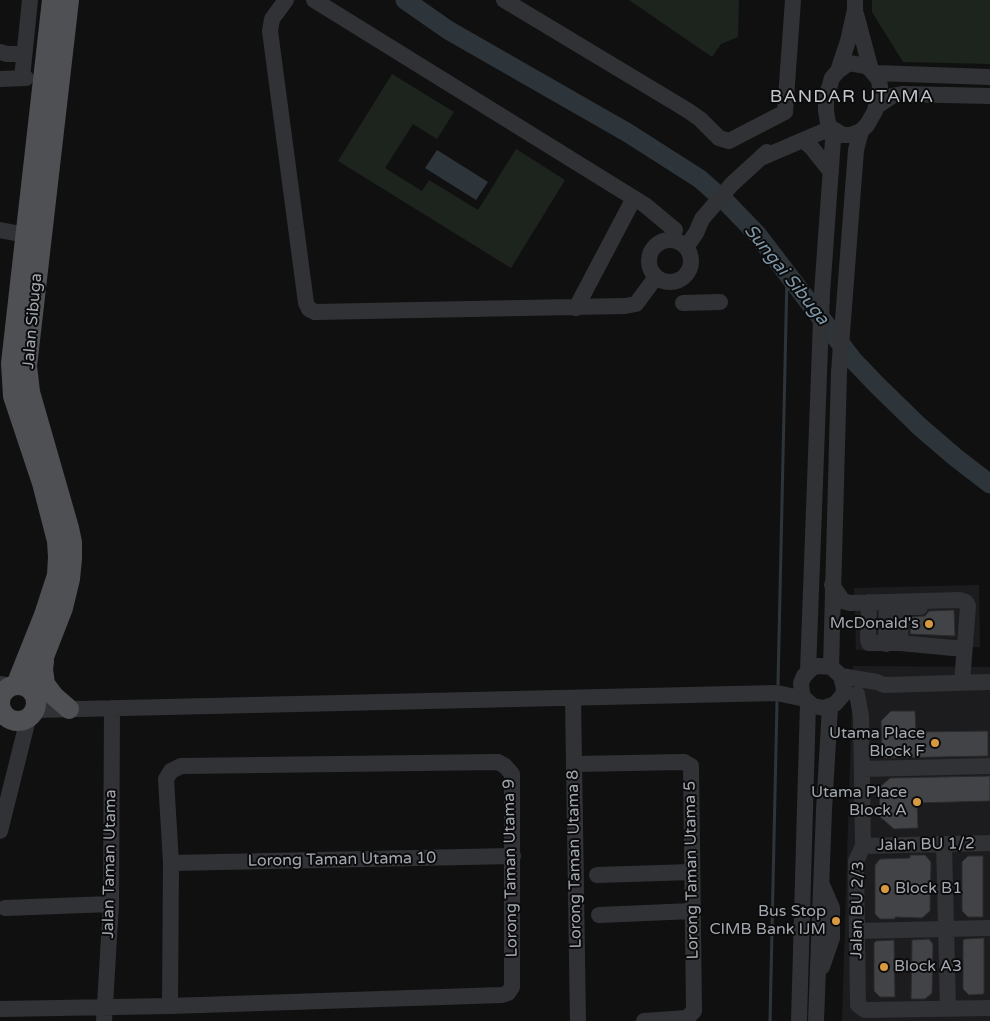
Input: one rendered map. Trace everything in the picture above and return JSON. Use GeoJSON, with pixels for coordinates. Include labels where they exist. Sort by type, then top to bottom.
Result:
{"type":"FeatureCollection","features":[{"type":"Feature","properties":{"kind":"main road","name":"Jalan Sibuga"},"geometry":{"type":"LineString","coordinates":[[13,703],[50,599],[57,575],[58,557],[57,541],[42,483],[13,396],[11,363],[52,0]]}},
{"type":"Feature","properties":{"kind":"main road","name":"Jalan Sibuga"},"geometry":{"type":"LineString","coordinates":[[13,703],[44,657],[63,608],[70,579],[72,542],[30,392],[27,366],[69,0]]}},
{"type":"Feature","properties":{"kind":"main road"},"geometry":{"type":"LineString","coordinates":[[44,657],[45,684],[66,709]]}},
{"type":"Feature","properties":{"kind":"street"},"geometry":{"type":"LineString","coordinates":[[30,0],[24,54],[24,78],[41,94]]}},
{"type":"Feature","properties":{"kind":"street"},"geometry":{"type":"LineString","coordinates":[[286,0],[272,19],[270,31],[306,303],[309,310],[315,312],[609,308],[631,305],[640,300],[656,277]]}},
{"type":"Feature","properties":{"kind":"street"},"geometry":{"type":"LineString","coordinates":[[314,0],[637,200],[667,237],[678,241],[690,253],[691,267],[682,278],[669,282],[656,277],[649,265],[651,251],[667,237],[704,216]]}},
{"type":"Feature","properties":{"kind":"street"},"geometry":{"type":"LineString","coordinates":[[504,0],[700,119],[719,138],[729,141],[785,112],[794,0]]}},
{"type":"Feature","properties":{"kind":"street"},"geometry":{"type":"LineString","coordinates":[[838,71],[848,41],[855,5]]}},
{"type":"Feature","properties":{"kind":"street"},"geometry":{"type":"LineString","coordinates":[[850,694],[836,671],[832,586],[839,372],[856,150],[861,131],[872,118],[877,106],[880,87],[879,80],[873,71],[855,5]]}},
{"type":"Feature","properties":{"kind":"street"},"geometry":{"type":"LineString","coordinates":[[0,52],[24,54]]}},
{"type":"Feature","properties":{"kind":"street"},"geometry":{"type":"LineString","coordinates":[[0,79],[24,78],[45,61]]}},
{"type":"Feature","properties":{"kind":"street"},"geometry":{"type":"LineString","coordinates":[[799,1021],[807,701],[801,689],[805,677],[822,293],[833,140],[826,111],[826,98],[832,78],[849,63],[866,66],[873,71],[990,77]]}},
{"type":"Feature","properties":{"kind":"street"},"geometry":{"type":"LineString","coordinates":[[877,106],[892,96],[902,94],[990,96]]}},
{"type":"Feature","properties":{"kind":"street"},"geometry":{"type":"LineString","coordinates":[[829,126],[843,135],[851,135],[861,131]]}},
{"type":"Feature","properties":{"kind":"street"},"geometry":{"type":"LineString","coordinates":[[761,158],[804,141],[829,126]]}},
{"type":"Feature","properties":{"kind":"street"},"geometry":{"type":"LineString","coordinates":[[686,247],[696,233],[704,216],[732,184],[761,158],[772,149],[829,126]]}},
{"type":"Feature","properties":{"kind":"street"},"geometry":{"type":"LineString","coordinates":[[804,141],[831,172]]}},
{"type":"Feature","properties":{"kind":"street"},"geometry":{"type":"LineString","coordinates":[[576,308],[637,200]]}},
{"type":"Feature","properties":{"kind":"street"},"geometry":{"type":"LineString","coordinates":[[0,230],[26,235]]}},
{"type":"Feature","properties":{"kind":"street"},"geometry":{"type":"LineString","coordinates":[[682,278],[703,302]]}},
{"type":"Feature","properties":{"kind":"street"},"geometry":{"type":"LineString","coordinates":[[683,303],[720,302]]}},
{"type":"Feature","properties":{"kind":"street"},"geometry":{"type":"LineString","coordinates":[[832,586],[843,601],[850,603],[959,600],[966,602],[968,606],[962,683]]}},
{"type":"Feature","properties":{"kind":"street"},"geometry":{"type":"LineString","coordinates":[[869,602],[869,643],[964,645]]}},
{"type":"Feature","properties":{"kind":"street"},"geometry":{"type":"LineString","coordinates":[[886,602],[893,644]]}},
{"type":"Feature","properties":{"kind":"street"},"geometry":{"type":"LineString","coordinates":[[893,644],[900,613],[904,607],[956,606],[961,609],[964,645]]}},
{"type":"Feature","properties":{"kind":"street"},"geometry":{"type":"LineString","coordinates":[[777,693],[805,677],[819,666],[884,685],[990,682]]}},
{"type":"Feature","properties":{"kind":"street"},"geometry":{"type":"LineString","coordinates":[[0,831],[13,703],[66,709],[777,693],[807,701],[818,708],[830,707],[850,694],[875,690],[884,685]]}},
{"type":"Feature","properties":{"kind":"street","name":"Jalan BU 2/3"},"geometry":{"type":"LineString","coordinates":[[850,694],[862,716],[863,846],[856,861],[857,1002],[860,1007],[866,1010],[922,1015]]}},
{"type":"Feature","properties":{"kind":"street","name":"Lorong Taman Utama 8"},"geometry":{"type":"LineString","coordinates":[[573,698],[578,1021]]}},
{"type":"Feature","properties":{"kind":"street"},"geometry":{"type":"LineString","coordinates":[[816,1021],[816,977],[830,707]]}},
{"type":"Feature","properties":{"kind":"street","name":"Jalan Taman Utama"},"geometry":{"type":"LineString","coordinates":[[104,1014],[110,904],[112,708]]}},
{"type":"Feature","properties":{"kind":"street","name":"Lorong Taman Utama 9"},"geometry":{"type":"LineString","coordinates":[[0,1009],[104,1014],[170,1006],[502,995],[508,993],[512,988],[512,774],[505,766],[498,762],[181,766],[171,771],[166,779],[171,863],[170,1006]]}},
{"type":"Feature","properties":{"kind":"street","name":"Lorong Taman Utama 5"},"geometry":{"type":"LineString","coordinates":[[574,764],[687,762],[691,766],[694,1011],[687,1018],[644,1021]]}},
{"type":"Feature","properties":{"kind":"street"},"geometry":{"type":"LineString","coordinates":[[862,769],[990,766]]}},
{"type":"Feature","properties":{"kind":"street","name":"Jalan BU 1/2"},"geometry":{"type":"LineString","coordinates":[[863,846],[990,843]]}},
{"type":"Feature","properties":{"kind":"street"},"geometry":{"type":"LineString","coordinates":[[944,844],[948,1009]]}},
{"type":"Feature","properties":{"kind":"street","name":"Lorong Taman Utama 10"},"geometry":{"type":"LineString","coordinates":[[171,863],[513,856]]}},
{"type":"Feature","properties":{"kind":"street"},"geometry":{"type":"LineString","coordinates":[[597,875],[692,872]]}},
{"type":"Feature","properties":{"kind":"street"},"geometry":{"type":"LineString","coordinates":[[5,908],[110,904]]}},
{"type":"Feature","properties":{"kind":"street"},"geometry":{"type":"LineString","coordinates":[[599,915],[692,911]]}},
{"type":"Feature","properties":{"kind":"street"},"geometry":{"type":"LineString","coordinates":[[856,931],[990,928]]}},
{"type":"Feature","properties":{"kind":"street"},"geometry":{"type":"LineString","coordinates":[[922,1015],[948,1009],[990,1008]]}},
{"type":"Feature","properties":{"kind":"shaded area"},"geometry":{"type":"Polygon","coordinates":[[[629,0],[739,0],[738,37],[721,44],[712,57],[629,0]]]}},
{"type":"Feature","properties":{"kind":"shaded area"},"geometry":{"type":"Polygon","coordinates":[[[872,0],[990,0],[990,64],[903,62],[872,12],[872,0]]]}},
{"type":"Feature","properties":{"kind":"shaded area"},"geometry":{"type":"Polygon","coordinates":[[[392,74],[454,112],[437,139],[413,124],[385,168],[422,191],[429,180],[478,210],[516,149],[565,180],[511,268],[338,161],[392,74]]]}},
{"type":"Feature","properties":{"kind":"shaded area"},"geometry":{"type":"Polygon","coordinates":[[[437,150],[488,182],[476,200],[425,168],[437,150]]]}},
{"type":"Feature","properties":{"kind":"shaded area"},"geometry":{"type":"Polygon","coordinates":[[[979,585],[980,647],[856,650],[854,588],[979,585]]]}},
{"type":"Feature","properties":{"kind":"shaded area"},"geometry":{"type":"Polygon","coordinates":[[[853,666],[990,667],[990,1021],[842,1021],[853,666]]]}},
{"type":"Feature","properties":{"kind":"building","name":"McDonald's"},"geometry":{"type":"Polygon","coordinates":[[[954,610],[955,636],[910,634],[911,617],[925,616],[929,611],[954,610]]]}},
{"type":"Feature","properties":{"kind":"building","name":"Utama Place Block F"},"geometry":{"type":"Polygon","coordinates":[[[891,711],[915,711],[916,732],[988,731],[988,756],[885,758],[882,754],[881,721],[891,711]]]}},
{"type":"Feature","properties":{"kind":"building","name":"Utama Place Block A"},"geometry":{"type":"Polygon","coordinates":[[[990,776],[990,801],[917,803],[918,828],[894,829],[879,816],[880,787],[890,778],[990,776]]]}},
{"type":"Feature","properties":{"kind":"building"},"geometry":{"type":"Polygon","coordinates":[[[910,855],[925,855],[931,862],[930,911],[922,918],[895,917],[895,919],[880,919],[875,914],[875,865],[880,859],[910,858],[910,855]]]}},
{"type":"Feature","properties":{"kind":"building"},"geometry":{"type":"Polygon","coordinates":[[[968,856],[983,856],[983,917],[968,917],[962,911],[962,862],[968,856]]]}},
{"type":"Feature","properties":{"kind":"building"},"geometry":{"type":"Polygon","coordinates":[[[984,938],[984,994],[969,995],[963,989],[963,940],[984,938]]]}},
{"type":"Feature","properties":{"kind":"building"},"geometry":{"type":"Polygon","coordinates":[[[929,939],[933,944],[932,993],[925,999],[911,999],[912,940],[929,939]]]}},
{"type":"Feature","properties":{"kind":"building","name":"Block A3"},"geometry":{"type":"Polygon","coordinates":[[[894,940],[895,997],[880,997],[874,991],[874,943],[876,941],[894,940]]]}},
{"type":"Feature","properties":{"kind":"waterway","name":"Sungai Sibuga"},"geometry":{"type":"LineString","coordinates":[[405,0],[448,30],[628,133],[700,179],[757,234],[853,360],[919,426],[990,484]]}},
{"type":"Feature","properties":{"kind":"waterway"},"geometry":{"type":"LineString","coordinates":[[778,684],[787,275]]}},
{"type":"Feature","properties":{"kind":"waterway"},"geometry":{"type":"LineString","coordinates":[[770,1021],[777,702]]}},
{"type":"Feature","properties":{"kind":"place","name":"McDonald's"},"geometry":{"type":"Point","coordinates":[929,624]}},
{"type":"Feature","properties":{"kind":"place","name":"Utama Place Block F"},"geometry":{"type":"Point","coordinates":[935,743]}},
{"type":"Feature","properties":{"kind":"place","name":"Utama Place Block A"},"geometry":{"type":"Point","coordinates":[917,802]}},
{"type":"Feature","properties":{"kind":"place","name":"Block B1"},"geometry":{"type":"Point","coordinates":[885,889]}},
{"type":"Feature","properties":{"kind":"place","name":"Bus Stop CIMB Bank IJM"},"geometry":{"type":"Point","coordinates":[836,921]}},
{"type":"Feature","properties":{"kind":"place","name":"Block A3"},"geometry":{"type":"Point","coordinates":[884,967]}},
{"type":"Feature","properties":{"kind":"district","name":"BANDAR UTAMA"},"geometry":{"type":"Point","coordinates":[852,97]}}]}
